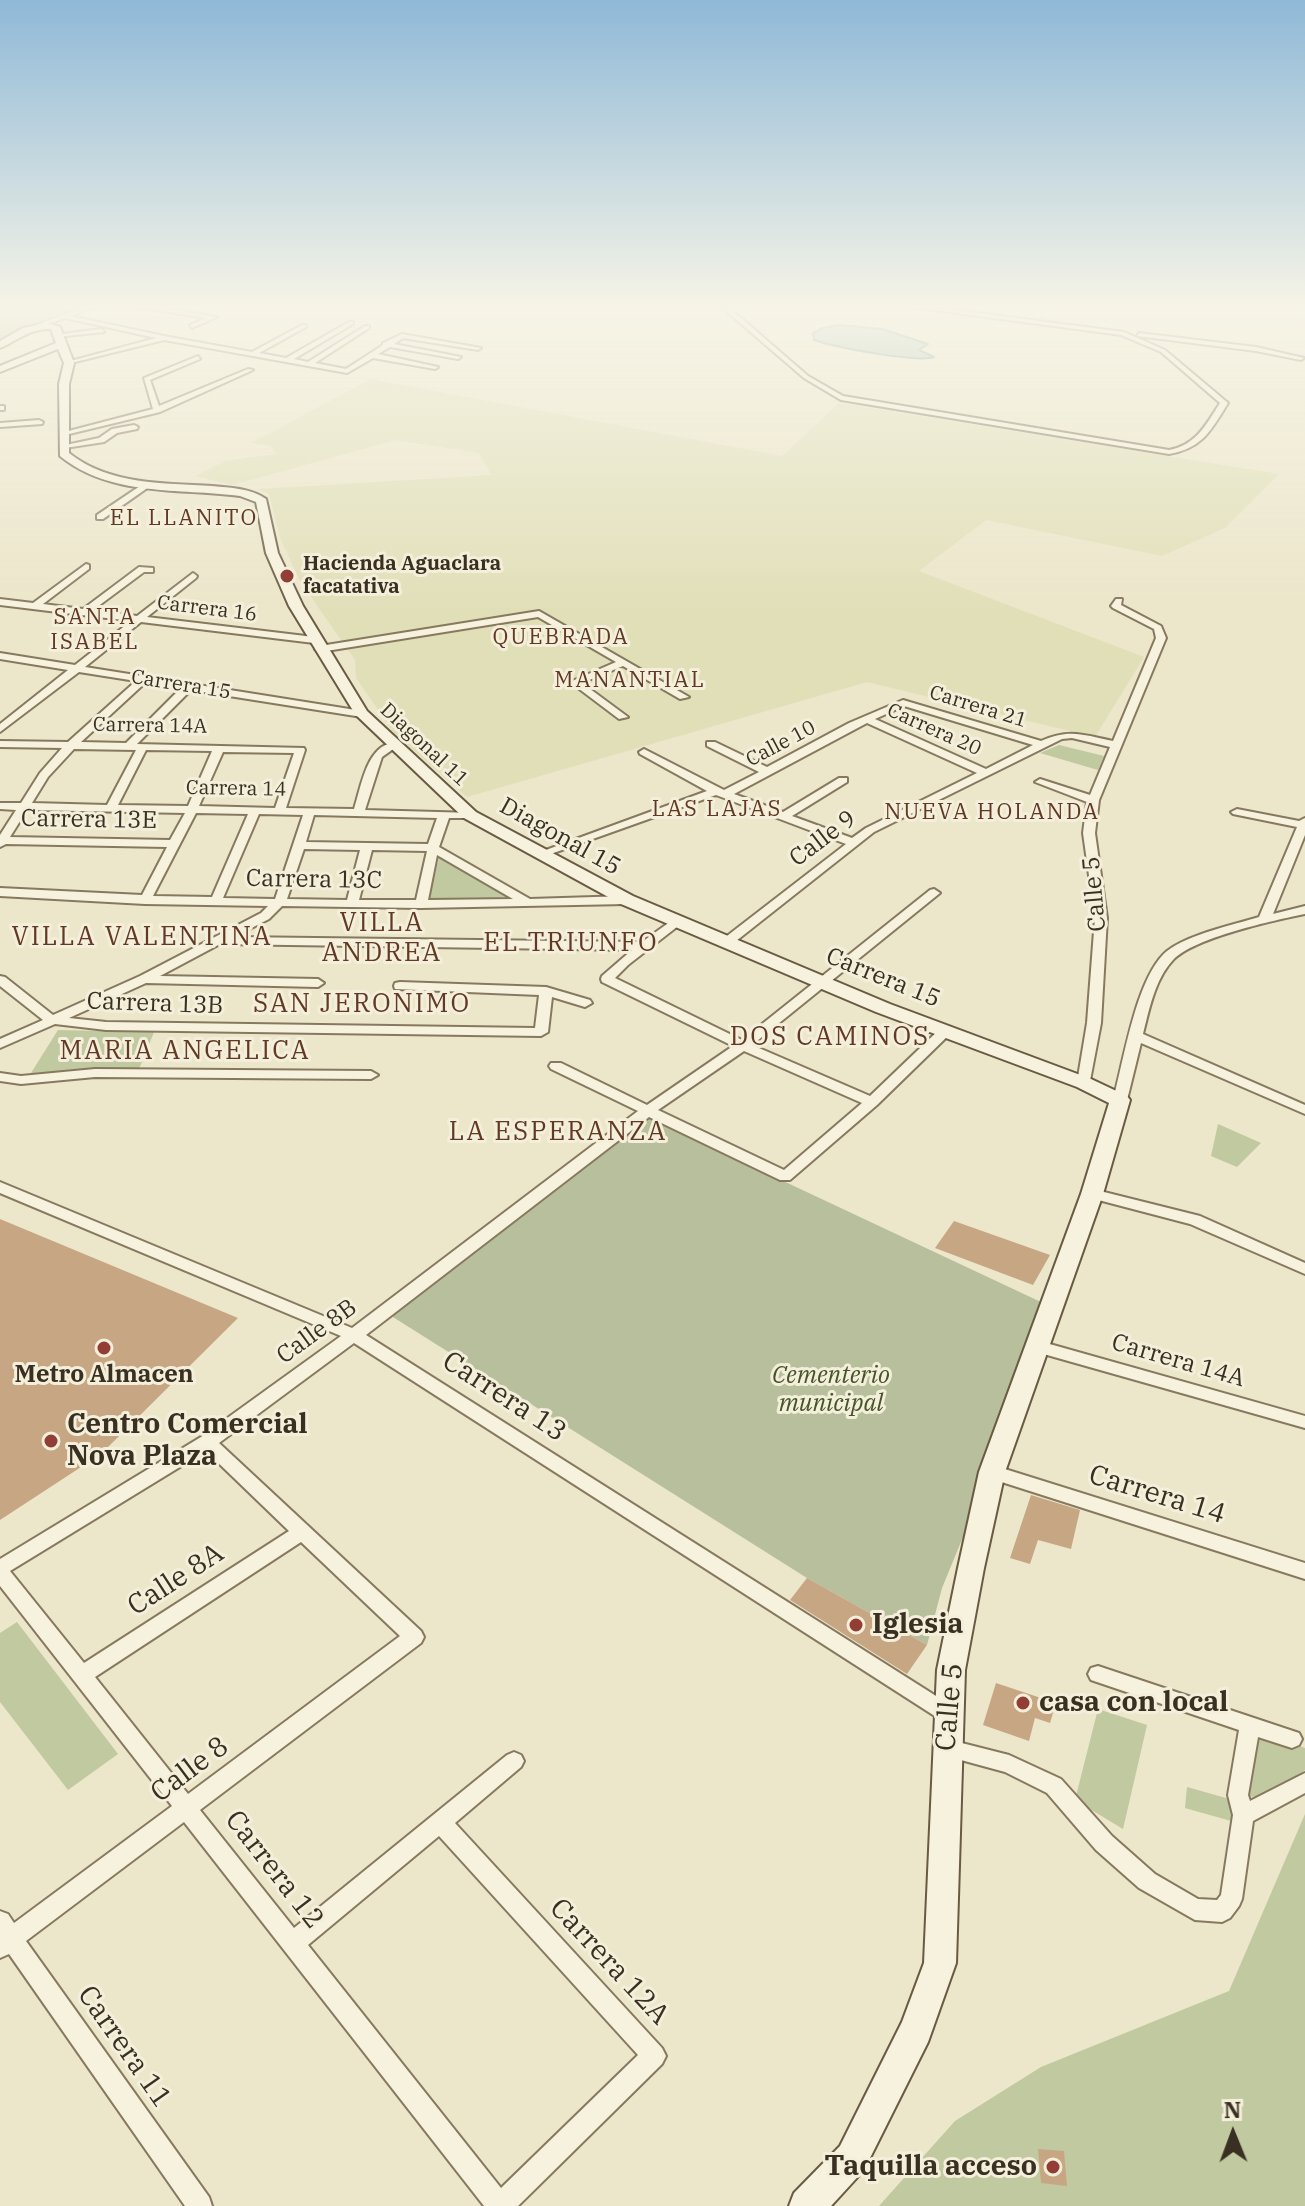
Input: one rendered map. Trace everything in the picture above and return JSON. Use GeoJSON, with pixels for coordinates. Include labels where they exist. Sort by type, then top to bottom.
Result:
{"type":"FeatureCollection","features":[{"type":"Feature","properties":{"kind":"street"},"geometry":{"type":"LineString","coordinates":[[64,407],[65,440]]}},
{"type":"Feature","properties":{"kind":"street"},"geometry":{"type":"LineString","coordinates":[[65,440],[164,407]]}},
{"type":"Feature","properties":{"kind":"street"},"geometry":{"type":"LineString","coordinates":[[895,407],[1169,452],[1191,448],[1202,439],[1222,407]]}},
{"type":"Feature","properties":{"kind":"street"},"geometry":{"type":"LineString","coordinates":[[0,425],[39,422]]}},
{"type":"Feature","properties":{"kind":"street"},"geometry":{"type":"LineString","coordinates":[[65,440],[101,440],[115,431],[134,427]]}},
{"type":"Feature","properties":{"kind":"street","name":"Diagonal 11"},"geometry":{"type":"LineString","coordinates":[[65,440],[64,454],[68,459],[112,479],[235,492],[255,496],[262,501],[272,553],[317,645],[362,714],[470,815]]}},
{"type":"Feature","properties":{"kind":"street"},"geometry":{"type":"LineString","coordinates":[[100,517],[149,484]]}},
{"type":"Feature","properties":{"kind":"street"},"geometry":{"type":"LineString","coordinates":[[35,606],[86,567]]}},
{"type":"Feature","properties":{"kind":"street"},"geometry":{"type":"LineString","coordinates":[[86,611],[142,569],[150,570]]}},
{"type":"Feature","properties":{"kind":"street"},"geometry":{"type":"LineString","coordinates":[[0,729],[193,576]]}},
{"type":"Feature","properties":{"kind":"street","name":"Calle 5"},"geometry":{"type":"LineString","coordinates":[[1084,1083],[1094,1023],[1101,918],[1089,833],[1093,800],[1161,638],[1158,628],[1116,606],[1119,601]]}},
{"type":"Feature","properties":{"kind":"street","name":"Carrera 16"},"geometry":{"type":"LineString","coordinates":[[0,602],[138,618],[317,645],[539,614],[684,697]]}},
{"type":"Feature","properties":{"kind":"street"},"geometry":{"type":"LineString","coordinates":[[0,665],[5,657]]}},
{"type":"Feature","properties":{"kind":"street","name":"Carrera 15"},"geometry":{"type":"LineString","coordinates":[[5,657],[362,714]]}},
{"type":"Feature","properties":{"kind":"street"},"geometry":{"type":"LineString","coordinates":[[622,663],[575,682],[623,717]]}},
{"type":"Feature","properties":{"kind":"street"},"geometry":{"type":"LineString","coordinates":[[1,842],[44,775],[144,679]]}},
{"type":"Feature","properties":{"kind":"street"},"geometry":{"type":"LineString","coordinates":[[127,748],[189,686]]}},
{"type":"Feature","properties":{"kind":"street","name":"Calle 10"},"geometry":{"type":"LineString","coordinates":[[541,854],[721,793],[768,772],[853,725],[903,703]]}},
{"type":"Feature","properties":{"kind":"street","name":"Carrera 21"},"geometry":{"type":"LineString","coordinates":[[903,703],[1042,745]]}},
{"type":"Feature","properties":{"kind":"street","name":"Carrera 20"},"geometry":{"type":"LineString","coordinates":[[867,719],[987,773]]}},
{"type":"Feature","properties":{"kind":"street"},"geometry":{"type":"LineString","coordinates":[[1042,745],[1072,735],[1116,745]]}},
{"type":"Feature","properties":{"kind":"street","name":"Carrera 14A"},"geometry":{"type":"LineString","coordinates":[[0,744],[300,750],[279,811]]}},
{"type":"Feature","properties":{"kind":"street"},"geometry":{"type":"LineString","coordinates":[[711,744],[768,772]]}},
{"type":"Feature","properties":{"kind":"street"},"geometry":{"type":"LineString","coordinates":[[358,813],[377,755],[392,745]]}},
{"type":"Feature","properties":{"kind":"street","name":"Calle 9"},"geometry":{"type":"LineString","coordinates":[[727,942],[852,842],[1042,745]]}},
{"type":"Feature","properties":{"kind":"street"},"geometry":{"type":"LineString","coordinates":[[111,808],[142,748]]}},
{"type":"Feature","properties":{"kind":"street"},"geometry":{"type":"LineString","coordinates":[[145,900],[192,810],[218,750]]}},
{"type":"Feature","properties":{"kind":"street"},"geometry":{"type":"LineString","coordinates":[[644,752],[721,793],[852,842]]}},
{"type":"Feature","properties":{"kind":"street"},"geometry":{"type":"LineString","coordinates":[[786,815],[843,780]]}},
{"type":"Feature","properties":{"kind":"street"},"geometry":{"type":"LineString","coordinates":[[1040,782],[1093,800]]}},
{"type":"Feature","properties":{"kind":"street","name":"Carrera 14"},"geometry":{"type":"LineString","coordinates":[[0,806],[470,815]]}},
{"type":"Feature","properties":{"kind":"street"},"geometry":{"type":"LineString","coordinates":[[216,901],[255,811]]}},
{"type":"Feature","properties":{"kind":"street"},"geometry":{"type":"LineString","coordinates":[[0,1044],[145,979],[265,916],[281,900],[310,812]]}},
{"type":"Feature","properties":{"kind":"street"},"geometry":{"type":"LineString","coordinates":[[1237,812],[1304,823],[1264,921]]}},
{"type":"Feature","properties":{"kind":"street"},"geometry":{"type":"LineString","coordinates":[[421,904],[444,815]]}},
{"type":"Feature","properties":{"kind":"street","name":"Diagonal 15"},"geometry":{"type":"LineString","coordinates":[[470,815],[627,900]]}},
{"type":"Feature","properties":{"kind":"street","name":"Carrera 13E"},"geometry":{"type":"LineString","coordinates":[[1,842],[175,844]]}},
{"type":"Feature","properties":{"kind":"street"},"geometry":{"type":"LineString","coordinates":[[298,845],[433,848],[531,903]]}},
{"type":"Feature","properties":{"kind":"street"},"geometry":{"type":"LineString","coordinates":[[352,903],[367,847]]}},
{"type":"Feature","properties":{"kind":"street","name":"Carrera 13C"},"geometry":{"type":"LineString","coordinates":[[0,892],[145,900],[421,904],[627,900]]}},
{"type":"Feature","properties":{"kind":"street"},"geometry":{"type":"LineString","coordinates":[[647,1111],[743,1046],[934,893]]}},
{"type":"Feature","properties":{"kind":"street","name":"Carrera 15"},"geometry":{"type":"LineString","coordinates":[[627,900],[1120,1100]]}},
{"type":"Feature","properties":{"kind":"street"},"geometry":{"type":"LineString","coordinates":[[1120,1100],[1136,1036],[1156,977],[1171,954],[1203,939],[1305,910]]}},
{"type":"Feature","properties":{"kind":"street"},"geometry":{"type":"LineString","coordinates":[[678,920],[607,979],[743,1046],[872,1102]]}},
{"type":"Feature","properties":{"kind":"street"},"geometry":{"type":"LineString","coordinates":[[222,941],[644,946]]}},
{"type":"Feature","properties":{"kind":"street"},"geometry":{"type":"LineString","coordinates":[[145,979],[318,983]]}},
{"type":"Feature","properties":{"kind":"street","name":"Carrera 13B"},"geometry":{"type":"LineString","coordinates":[[0,980],[51,1020],[106,1026],[541,1032],[546,991]]}},
{"type":"Feature","properties":{"kind":"street"},"geometry":{"type":"LineString","coordinates":[[400,986],[546,991],[585,1003]]}},
{"type":"Feature","properties":{"kind":"street"},"geometry":{"type":"LineString","coordinates":[[556,1066],[785,1177],[872,1102],[946,1031]]}},
{"type":"Feature","properties":{"kind":"street"},"geometry":{"type":"LineString","coordinates":[[1136,1036],[1305,1110]]}},
{"type":"Feature","properties":{"kind":"street"},"geometry":{"type":"LineString","coordinates":[[0,1077],[21,1080],[95,1073],[371,1075]]}},
{"type":"Feature","properties":{"kind":"street","name":"Calle 5"},"geometry":{"type":"LineString","coordinates":[[807,2206],[852,2158],[916,2030],[940,1963],[951,1670],[992,1472],[1092,1194],[1120,1100]]}},
{"type":"Feature","properties":{"kind":"street","name":"Calle 8B"},"geometry":{"type":"LineString","coordinates":[[0,1570],[207,1442],[354,1335],[647,1111]]}},
{"type":"Feature","properties":{"kind":"street","name":"Carrera 13"},"geometry":{"type":"LineString","coordinates":[[0,1187],[354,1335],[948,1714]]}},
{"type":"Feature","properties":{"kind":"street"},"geometry":{"type":"LineString","coordinates":[[1092,1194],[1195,1220],[1305,1269]]}},
{"type":"Feature","properties":{"kind":"street","name":"Carrera 14A"},"geometry":{"type":"LineString","coordinates":[[1039,1347],[1305,1422]]}},
{"type":"Feature","properties":{"kind":"street"},"geometry":{"type":"LineString","coordinates":[[207,1442],[302,1532]]}},
{"type":"Feature","properties":{"kind":"street","name":"Carrera 14"},"geometry":{"type":"LineString","coordinates":[[992,1472],[1305,1571]]}},
{"type":"Feature","properties":{"kind":"street","name":"Calle 8"},"geometry":{"type":"LineString","coordinates":[[4,1936],[186,1808],[414,1637],[302,1532]]}},
{"type":"Feature","properties":{"kind":"street","name":"Calle 8A"},"geometry":{"type":"LineString","coordinates":[[82,1675],[302,1532]]}},
{"type":"Feature","properties":{"kind":"street","name":"Carrera 12"},"geometry":{"type":"LineString","coordinates":[[0,1570],[500,2206]]}},
{"type":"Feature","properties":{"kind":"street"},"geometry":{"type":"LineString","coordinates":[[1098,1674],[1292,1739]]}},
{"type":"Feature","properties":{"kind":"street"},"geometry":{"type":"LineString","coordinates":[[946,1748],[1009,1764],[1054,1786],[1104,1843],[1147,1881],[1195,1909],[1222,1911],[1231,1899],[1243,1815],[1238,1795],[1250,1725]]}},
{"type":"Feature","properties":{"kind":"street"},"geometry":{"type":"LineString","coordinates":[[293,1943],[514,1761]]}},
{"type":"Feature","properties":{"kind":"street"},"geometry":{"type":"LineString","coordinates":[[1243,1815],[1305,1782]]}},
{"type":"Feature","properties":{"kind":"street","name":"Carrera 12A"},"geometry":{"type":"LineString","coordinates":[[439,1821],[654,2056],[500,2206]]}},
{"type":"Feature","properties":{"kind":"street","name":"Carrera 11"},"geometry":{"type":"LineString","coordinates":[[4,1936],[200,2206]]}},
{"type":"Feature","properties":{"kind":"shaded area"},"geometry":{"type":"Polygon","coordinates":[[[319,407],[520,407],[782,456],[835,407],[863,407],[1279,474],[1225,528],[1162,556],[986,520],[919,571],[1144,657],[1095,737],[867,682],[467,797],[394,733],[356,678],[355,660],[300,581],[280,538],[269,494],[257,489],[492,475],[479,453],[396,440],[232,485],[195,476],[225,461],[277,454],[271,446],[251,443],[319,407]]]}},
{"type":"Feature","properties":{"kind":"green space"},"geometry":{"type":"Polygon","coordinates":[[[1059,745],[1104,756],[1098,770],[1040,753],[1059,745]]]}},
{"type":"Feature","properties":{"kind":"green space"},"geometry":{"type":"Polygon","coordinates":[[[439,857],[512,900],[429,899],[439,857]]]}},
{"type":"Feature","properties":{"kind":"green space"},"geometry":{"type":"Polygon","coordinates":[[[58,1030],[154,1032],[139,1069],[31,1073],[58,1030]]]}},
{"type":"Feature","properties":{"kind":"green space","name":"Cementerio municipal"},"geometry":{"type":"Polygon","coordinates":[[[647,1117],[1043,1303],[970,1520],[942,1588],[927,1645],[807,1578],[385,1312],[647,1117]]]}},
{"type":"Feature","properties":{"kind":"green space"},"geometry":{"type":"Polygon","coordinates":[[[1218,1124],[1261,1143],[1237,1167],[1211,1156],[1218,1124]]]}},
{"type":"Feature","properties":{"kind":"green space"},"geometry":{"type":"Polygon","coordinates":[[[17,1622],[118,1754],[68,1790],[0,1702],[0,1633],[17,1622]]]}},
{"type":"Feature","properties":{"kind":"green space"},"geometry":{"type":"Polygon","coordinates":[[[1098,1709],[1147,1725],[1123,1829],[1075,1800],[1098,1709]]]}},
{"type":"Feature","properties":{"kind":"green space"},"geometry":{"type":"Polygon","coordinates":[[[1255,1730],[1305,1748],[1305,1770],[1267,1799],[1242,1795],[1255,1730]]]}},
{"type":"Feature","properties":{"kind":"green space"},"geometry":{"type":"Polygon","coordinates":[[[1187,1787],[1233,1800],[1231,1821],[1185,1808],[1187,1787]]]}},
{"type":"Feature","properties":{"kind":"green space"},"geometry":{"type":"Polygon","coordinates":[[[1305,1814],[1305,2206],[879,2206],[955,2121],[1041,2067],[1229,1991],[1305,1814]]]}},
{"type":"Feature","properties":{"kind":"building","name":"Metro Almacen"},"geometry":{"type":"Polygon","coordinates":[[[0,1219],[238,1318],[101,1454],[0,1520],[0,1219]]]}},
{"type":"Feature","properties":{"kind":"building"},"geometry":{"type":"Polygon","coordinates":[[[954,1221],[1050,1255],[1033,1285],[935,1248],[954,1221]]]}},
{"type":"Feature","properties":{"kind":"building"},"geometry":{"type":"Polygon","coordinates":[[[1031,1495],[1080,1510],[1071,1549],[1038,1540],[1030,1564],[1010,1558],[1031,1495]]]}},
{"type":"Feature","properties":{"kind":"building","name":"Iglesia"},"geometry":{"type":"Polygon","coordinates":[[[807,1578],[927,1645],[907,1674],[790,1600],[807,1578]]]}},
{"type":"Feature","properties":{"kind":"building"},"geometry":{"type":"Polygon","coordinates":[[[996,1683],[1056,1703],[1050,1723],[1035,1718],[1029,1741],[983,1725],[996,1683]]]}},
{"type":"Feature","properties":{"kind":"building","name":"Taquilla acceso"},"geometry":{"type":"Polygon","coordinates":[[[1038,2149],[1064,2151],[1067,2186],[1041,2183],[1038,2149]]]}},
{"type":"Feature","properties":{"kind":"place","name":"Hacienda Aguaclara facatativa"},"geometry":{"type":"Point","coordinates":[287,576]}},
{"type":"Feature","properties":{"kind":"place","name":"Metro Almacen"},"geometry":{"type":"Point","coordinates":[104,1348]}},
{"type":"Feature","properties":{"kind":"place","name":"Centro Comercial Nova Plaza"},"geometry":{"type":"Point","coordinates":[51,1441]}},
{"type":"Feature","properties":{"kind":"place","name":"Iglesia"},"geometry":{"type":"Point","coordinates":[856,1625]}},
{"type":"Feature","properties":{"kind":"place","name":"casa con local"},"geometry":{"type":"Point","coordinates":[1023,1703]}},
{"type":"Feature","properties":{"kind":"place","name":"Taquilla acceso"},"geometry":{"type":"Point","coordinates":[1053,2167]}},
{"type":"Feature","properties":{"kind":"district","name":"EL LLANITO"},"geometry":{"type":"Point","coordinates":[184,519]}},
{"type":"Feature","properties":{"kind":"district","name":"SANTA ISABEL"},"geometry":{"type":"Point","coordinates":[95,630]}},
{"type":"Feature","properties":{"kind":"district","name":"QUEBRADA"},"geometry":{"type":"Point","coordinates":[561,638]}},
{"type":"Feature","properties":{"kind":"district","name":"MANANTIAL"},"geometry":{"type":"Point","coordinates":[630,681]}},
{"type":"Feature","properties":{"kind":"district","name":"LAS LAJAS"},"geometry":{"type":"Point","coordinates":[717,810]}},
{"type":"Feature","properties":{"kind":"district","name":"NUEVA HOLANDA"},"geometry":{"type":"Point","coordinates":[992,813]}},
{"type":"Feature","properties":{"kind":"district","name":"VILLA VALENTINA"},"geometry":{"type":"Point","coordinates":[142,937]}},
{"type":"Feature","properties":{"kind":"district","name":"VILLA ANDREA"},"geometry":{"type":"Point","coordinates":[382,938]}},
{"type":"Feature","properties":{"kind":"district","name":"EL TRIUNFO"},"geometry":{"type":"Point","coordinates":[571,943]}},
{"type":"Feature","properties":{"kind":"district","name":"SAN JERONIMO"},"geometry":{"type":"Point","coordinates":[362,1004]}},
{"type":"Feature","properties":{"kind":"district","name":"DOS CAMINOS"},"geometry":{"type":"Point","coordinates":[830,1037]}},
{"type":"Feature","properties":{"kind":"district","name":"MARIA ANGELICA"},"geometry":{"type":"Point","coordinates":[185,1051]}},
{"type":"Feature","properties":{"kind":"district","name":"LA ESPERANZA"},"geometry":{"type":"Point","coordinates":[558,1132]}}]}
